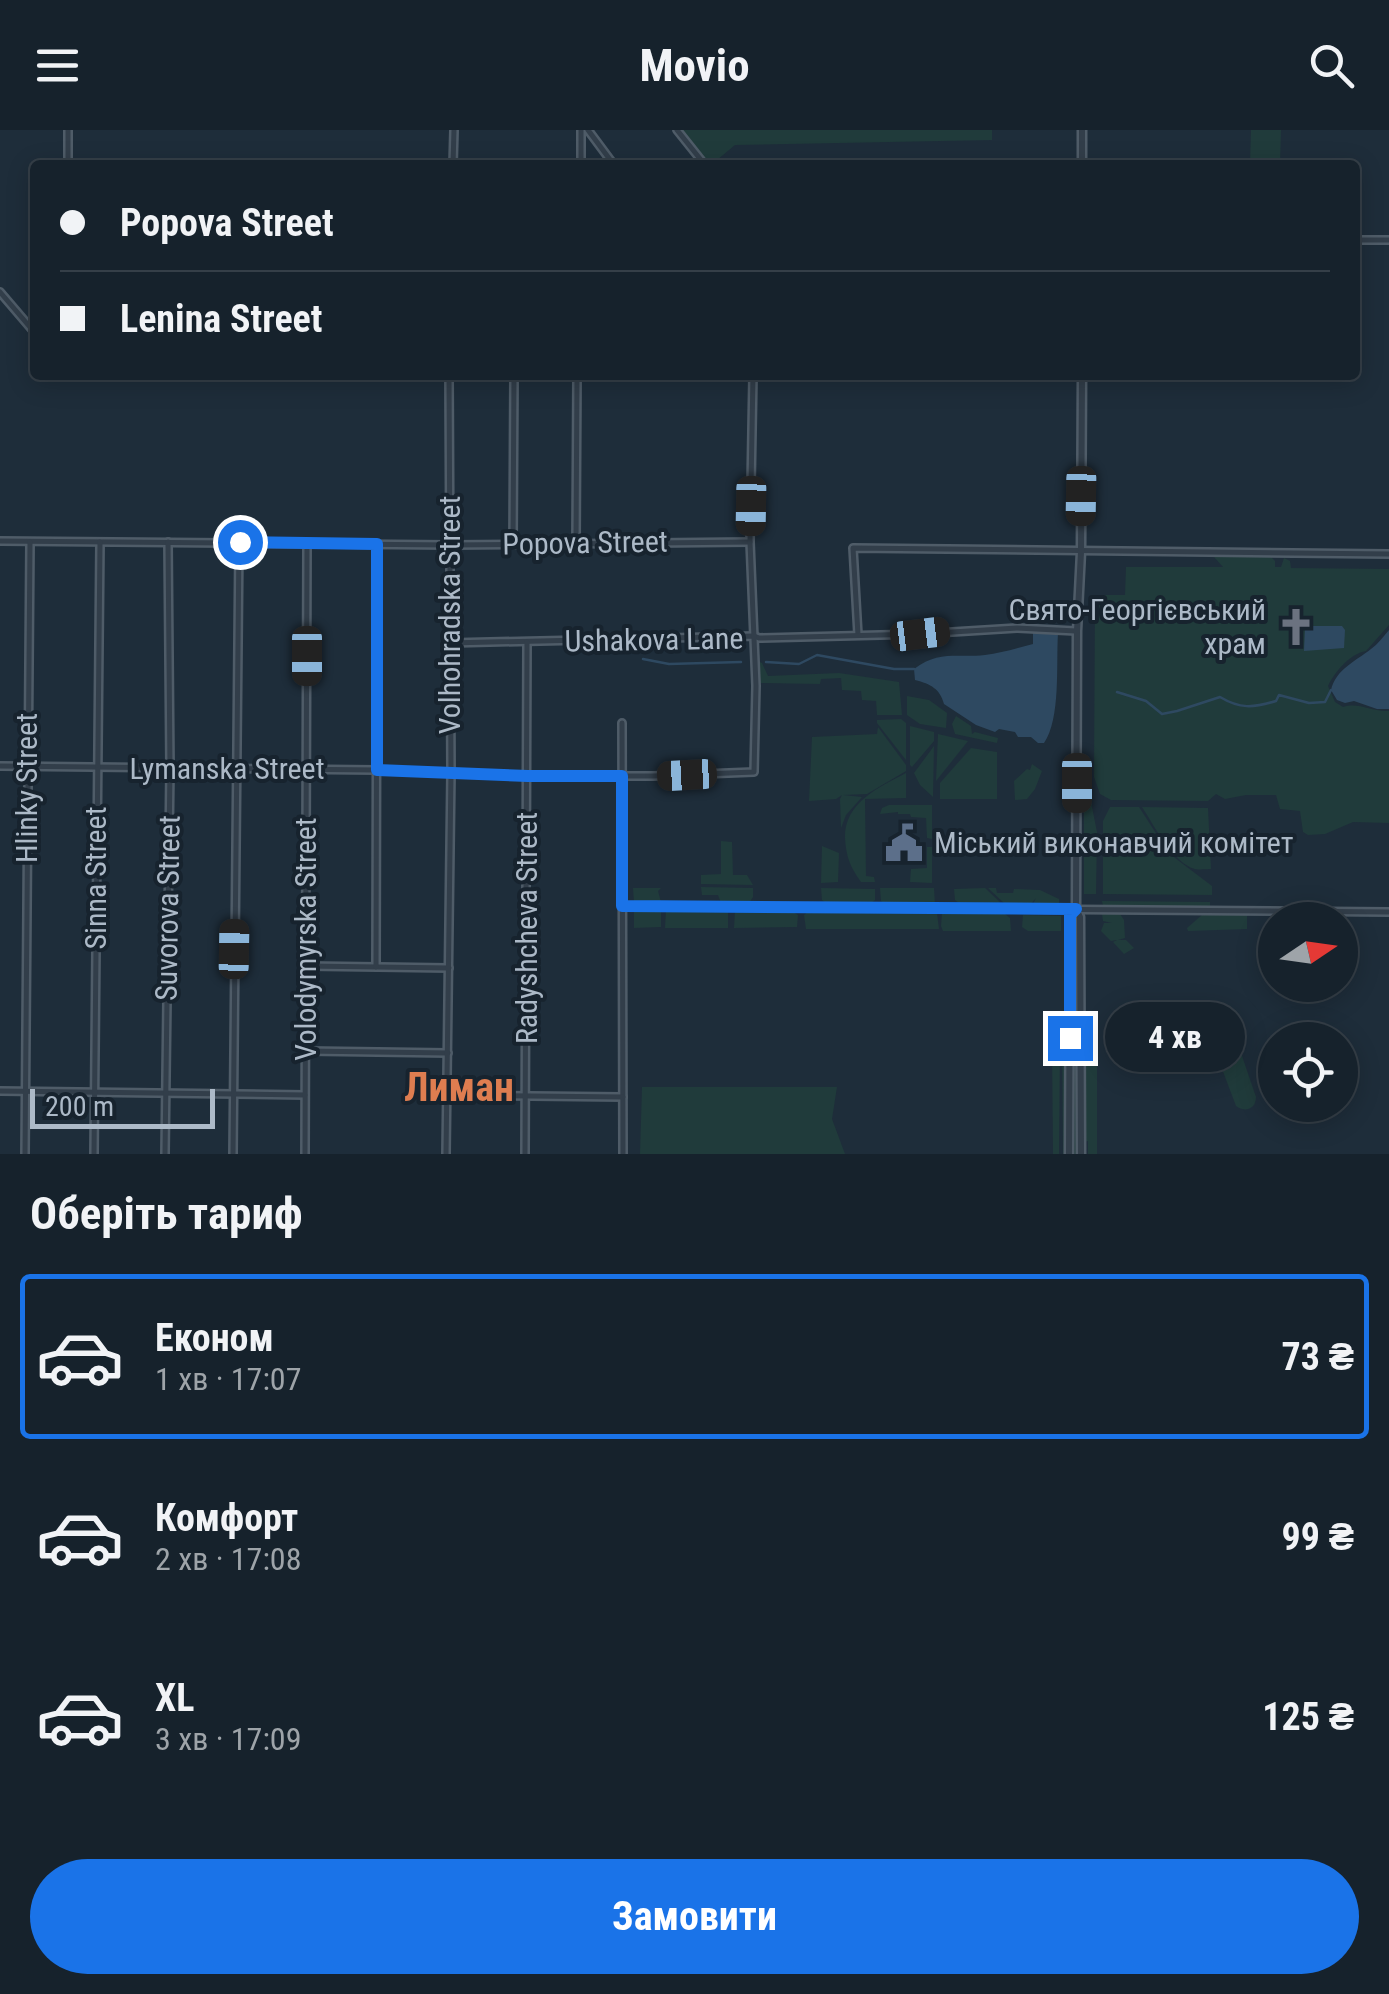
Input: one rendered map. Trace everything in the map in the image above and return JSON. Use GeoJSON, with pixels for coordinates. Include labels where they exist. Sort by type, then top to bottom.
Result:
{"type":"FeatureCollection","features":[{"type":"Feature","properties":{"kind":"street"},"geometry":{"type":"LineString","coordinates":[[68,130],[68,160]]}},
{"type":"Feature","properties":{"kind":"street"},"geometry":{"type":"LineString","coordinates":[[453,160],[454,130]]}},
{"type":"Feature","properties":{"kind":"street"},"geometry":{"type":"LineString","coordinates":[[581,160],[584,130]]}},
{"type":"Feature","properties":{"kind":"street"},"geometry":{"type":"LineString","coordinates":[[584,130],[610,160]]}},
{"type":"Feature","properties":{"kind":"street"},"geometry":{"type":"LineString","coordinates":[[677,130],[701,160]]}},
{"type":"Feature","properties":{"kind":"street"},"geometry":{"type":"LineString","coordinates":[[1082,130],[1082,160]]}},
{"type":"Feature","properties":{"kind":"street"},"geometry":{"type":"LineString","coordinates":[[1360,240],[1389,240]]}},
{"type":"Feature","properties":{"kind":"street"},"geometry":{"type":"LineString","coordinates":[[0,292],[30,326]]}},
{"type":"Feature","properties":{"kind":"street","name":"Volhohradska Street"},"geometry":{"type":"LineString","coordinates":[[446,1154],[449,380]]}},
{"type":"Feature","properties":{"kind":"street"},"geometry":{"type":"LineString","coordinates":[[513,544],[514,380]]}},
{"type":"Feature","properties":{"kind":"street"},"geometry":{"type":"LineString","coordinates":[[576,543],[577,380]]}},
{"type":"Feature","properties":{"kind":"street"},"geometry":{"type":"LineString","coordinates":[[753,380],[750,542],[754,636]]}},
{"type":"Feature","properties":{"kind":"street"},"geometry":{"type":"LineString","coordinates":[[1080,1154],[1080,917],[1076,909],[1082,380]]}},
{"type":"Feature","properties":{"kind":"street","name":"Popova Street"},"geometry":{"type":"LineString","coordinates":[[0,541],[451,545],[750,542]]}},
{"type":"Feature","properties":{"kind":"street","name":"Hlinky Street"},"geometry":{"type":"LineString","coordinates":[[24,1154],[30,542]]}},
{"type":"Feature","properties":{"kind":"street","name":"Sinna Street"},"geometry":{"type":"LineString","coordinates":[[94,1154],[100,542]]}},
{"type":"Feature","properties":{"kind":"street","name":"Suvorova Street"},"geometry":{"type":"LineString","coordinates":[[166,1154],[168,542]]}},
{"type":"Feature","properties":{"kind":"street"},"geometry":{"type":"LineString","coordinates":[[233,1154],[240,542]]}},
{"type":"Feature","properties":{"kind":"street","name":"Volodymyrska Street"},"geometry":{"type":"LineString","coordinates":[[305,1154],[308,543]]}},
{"type":"Feature","properties":{"kind":"street"},"geometry":{"type":"LineString","coordinates":[[376,967],[377,544]]}},
{"type":"Feature","properties":{"kind":"street"},"geometry":{"type":"LineString","coordinates":[[858,635],[853,548],[1389,554]]}},
{"type":"Feature","properties":{"kind":"street","name":"Ushakova Lane"},"geometry":{"type":"LineString","coordinates":[[450,643],[920,634],[1017,628],[1077,631]]}},
{"type":"Feature","properties":{"kind":"street","name":"Lymanska Street"},"geometry":{"type":"LineString","coordinates":[[0,766],[377,770],[528,776],[754,772],[754,636]]}},
{"type":"Feature","properties":{"kind":"street","name":"Radyshcheva Street"},"geometry":{"type":"LineString","coordinates":[[525,1154],[527,642]]}},
{"type":"Feature","properties":{"kind":"street"},"geometry":{"type":"LineString","coordinates":[[622,723],[623,1154]]}},
{"type":"Feature","properties":{"kind":"street"},"geometry":{"type":"LineString","coordinates":[[622,906],[1389,912]]}},
{"type":"Feature","properties":{"kind":"street"},"geometry":{"type":"LineString","coordinates":[[1069,1154],[1070,915],[1076,909]]}},
{"type":"Feature","properties":{"kind":"street"},"geometry":{"type":"LineString","coordinates":[[307,966],[449,968]]}},
{"type":"Feature","properties":{"kind":"street"},"geometry":{"type":"LineString","coordinates":[[307,1050],[448,1053]]}},
{"type":"Feature","properties":{"kind":"street"},"geometry":{"type":"LineString","coordinates":[[0,1091],[305,1094]]}},
{"type":"Feature","properties":{"kind":"street"},"geometry":{"type":"LineString","coordinates":[[446,1095],[623,1098]]}},
{"type":"Feature","properties":{"kind":"green space"},"geometry":{"type":"Polygon","coordinates":[[[677,130],[992,130],[992,140],[735,145],[717,160],[701,160],[677,130]]]}},
{"type":"Feature","properties":{"kind":"green space"},"geometry":{"type":"Polygon","coordinates":[[[1251,130],[1281,130],[1280,160],[1250,160],[1251,130]]]}},
{"type":"Feature","properties":{"kind":"green space"},"geometry":{"type":"Polygon","coordinates":[[[1214,557],[1271,557],[1275,567],[1281,567],[1284,558],[1290,561],[1291,568],[1389,569],[1389,625],[1366,651],[1343,664],[1328,686],[1335,702],[1343,707],[1389,711],[1389,823],[1353,822],[1325,834],[1308,835],[1303,832],[1300,811],[1280,809],[1276,795],[1225,799],[1216,794],[1208,801],[1111,800],[1100,794],[1094,777],[1095,595],[1125,595],[1126,567],[1223,567],[1214,557]]]}},
{"type":"Feature","properties":{"kind":"green space"},"geometry":{"type":"Polygon","coordinates":[[[758,661],[768,676],[839,673],[899,682],[902,715],[877,715],[876,701],[862,700],[861,691],[842,690],[841,678],[821,679],[820,684],[760,683],[758,661]]]}},
{"type":"Feature","properties":{"kind":"green space"},"geometry":{"type":"Polygon","coordinates":[[[907,696],[929,700],[947,713],[946,728],[920,724],[907,715],[907,696]]]}},
{"type":"Feature","properties":{"kind":"green space"},"geometry":{"type":"Polygon","coordinates":[[[956,716],[971,726],[972,734],[998,738],[997,743],[955,734],[952,724],[956,716]]]}},
{"type":"Feature","properties":{"kind":"green space"},"geometry":{"type":"Polygon","coordinates":[[[901,719],[906,723],[906,760],[877,723],[901,719]]]}},
{"type":"Feature","properties":{"kind":"green space"},"geometry":{"type":"Polygon","coordinates":[[[910,726],[934,732],[934,741],[912,767],[910,765],[910,726]]]}},
{"type":"Feature","properties":{"kind":"green space"},"geometry":{"type":"Polygon","coordinates":[[[878,727],[906,765],[906,771],[867,794],[843,795],[862,797],[846,815],[841,828],[842,795],[809,801],[812,737],[877,734],[878,727]]]}},
{"type":"Feature","properties":{"kind":"green space"},"geometry":{"type":"Polygon","coordinates":[[[938,734],[968,741],[936,781],[938,734]]]}},
{"type":"Feature","properties":{"kind":"green space"},"geometry":{"type":"Polygon","coordinates":[[[934,746],[933,797],[914,773],[934,746]]]}},
{"type":"Feature","properties":{"kind":"green space"},"geometry":{"type":"Polygon","coordinates":[[[971,748],[997,752],[997,799],[940,799],[940,783],[971,748]]]}},
{"type":"Feature","properties":{"kind":"green space"},"geometry":{"type":"Polygon","coordinates":[[[1032,764],[1042,771],[1035,789],[1027,799],[1015,800],[1014,781],[1032,764]]]}},
{"type":"Feature","properties":{"kind":"green space"},"geometry":{"type":"Polygon","coordinates":[[[906,773],[906,798],[865,799],[866,876],[874,877],[875,882],[861,882],[846,850],[850,815],[865,798],[906,773]]]}},
{"type":"Feature","properties":{"kind":"green space"},"geometry":{"type":"Polygon","coordinates":[[[1084,781],[1097,832],[1096,894],[1084,894],[1084,781]]]}},
{"type":"Feature","properties":{"kind":"green space"},"geometry":{"type":"Polygon","coordinates":[[[889,805],[932,805],[932,839],[927,838],[926,818],[898,812],[880,814],[889,805]]]}},
{"type":"Feature","properties":{"kind":"green space"},"geometry":{"type":"Polygon","coordinates":[[[1110,807],[1139,807],[1175,858],[1212,886],[1212,895],[1103,894],[1103,821],[1110,807]]]}},
{"type":"Feature","properties":{"kind":"green space"},"geometry":{"type":"Polygon","coordinates":[[[1142,807],[1208,808],[1211,869],[1195,869],[1179,860],[1142,807]]]}},
{"type":"Feature","properties":{"kind":"green space"},"geometry":{"type":"Polygon","coordinates":[[[721,841],[732,842],[733,875],[747,875],[753,885],[701,884],[701,875],[721,874],[721,841]]]}},
{"type":"Feature","properties":{"kind":"green space"},"geometry":{"type":"Polygon","coordinates":[[[822,846],[839,853],[838,882],[821,883],[822,846]]]}},
{"type":"Feature","properties":{"kind":"green space"},"geometry":{"type":"Polygon","coordinates":[[[927,847],[932,847],[932,883],[910,882],[911,869],[927,868],[927,847]]]}},
{"type":"Feature","properties":{"kind":"green space"},"geometry":{"type":"Polygon","coordinates":[[[701,887],[753,888],[753,897],[745,904],[721,903],[718,895],[702,895],[701,887]]]}},
{"type":"Feature","properties":{"kind":"green space"},"geometry":{"type":"Polygon","coordinates":[[[633,888],[661,888],[661,902],[634,903],[633,888]]]}},
{"type":"Feature","properties":{"kind":"green space"},"geometry":{"type":"Polygon","coordinates":[[[821,888],[875,889],[875,900],[869,905],[827,904],[822,900],[821,888]]]}},
{"type":"Feature","properties":{"kind":"green space"},"geometry":{"type":"Polygon","coordinates":[[[880,888],[934,888],[935,905],[886,905],[881,901],[880,888]]]}},
{"type":"Feature","properties":{"kind":"green space"},"geometry":{"type":"Polygon","coordinates":[[[985,888],[1002,904],[960,904],[955,900],[954,889],[985,888]]]}},
{"type":"Feature","properties":{"kind":"green space"},"geometry":{"type":"Polygon","coordinates":[[[988,888],[996,888],[997,893],[1040,890],[1059,899],[1059,904],[1033,904],[1036,898],[1031,904],[1005,904],[988,888]]]}},
{"type":"Feature","properties":{"kind":"green space"},"geometry":{"type":"Polygon","coordinates":[[[1102,901],[1210,902],[1210,906],[1103,906],[1102,901]]]}},
{"type":"Feature","properties":{"kind":"green space"},"geometry":{"type":"Polygon","coordinates":[[[634,910],[661,910],[661,927],[634,928],[634,910]]]}},
{"type":"Feature","properties":{"kind":"green space"},"geometry":{"type":"Polygon","coordinates":[[[666,910],[728,910],[728,928],[665,928],[666,910]]]}},
{"type":"Feature","properties":{"kind":"green space"},"geometry":{"type":"Polygon","coordinates":[[[810,910],[937,913],[939,929],[806,929],[804,915],[810,910]]]}},
{"type":"Feature","properties":{"kind":"green space"},"geometry":{"type":"Polygon","coordinates":[[[735,911],[792,911],[798,915],[797,927],[734,928],[735,911]]]}},
{"type":"Feature","properties":{"kind":"green space"},"geometry":{"type":"Polygon","coordinates":[[[942,913],[1005,914],[1010,918],[1011,931],[943,931],[942,913]]]}},
{"type":"Feature","properties":{"kind":"green space"},"geometry":{"type":"Polygon","coordinates":[[[1102,914],[1120,914],[1125,938],[1118,940],[1126,940],[1134,948],[1124,954],[1113,942],[1117,940],[1111,941],[1101,931],[1104,923],[1112,923],[1103,921],[1102,914]]]}},
{"type":"Feature","properties":{"kind":"green space"},"geometry":{"type":"Polygon","coordinates":[[[1023,915],[1061,916],[1061,931],[1028,931],[1022,927],[1023,915]]]}},
{"type":"Feature","properties":{"kind":"green space"},"geometry":{"type":"Polygon","coordinates":[[[1202,915],[1247,915],[1247,929],[1188,931],[1202,915]]]}},
{"type":"Feature","properties":{"kind":"green space"},"geometry":{"type":"Polygon","coordinates":[[[1073,924],[1077,924],[1078,1154],[1073,1154],[1073,924]]]}},
{"type":"Feature","properties":{"kind":"green space"},"geometry":{"type":"Polygon","coordinates":[[[1094,1016],[1097,1154],[1088,1154],[1085,1018],[1094,1016]]]}},
{"type":"Feature","properties":{"kind":"green space"},"geometry":{"type":"Polygon","coordinates":[[[1060,1044],[1059,1154],[1053,1154],[1052,1046],[1060,1044]]]}},
{"type":"Feature","properties":{"kind":"green space"},"geometry":{"type":"Polygon","coordinates":[[[1062,1044],[1066,1047],[1066,1154],[1063,1154],[1062,1044]]]}},
{"type":"Feature","properties":{"kind":"green space"},"geometry":{"type":"Polygon","coordinates":[[[1227,1048],[1241,1053],[1256,1097],[1249,1109],[1236,1106],[1219,1061],[1227,1048]]]}},
{"type":"Feature","properties":{"kind":"green space"},"geometry":{"type":"Polygon","coordinates":[[[642,1087],[837,1087],[832,1119],[845,1154],[640,1154],[642,1087]]]}},
{"type":"Feature","properties":{"kind":"water"},"geometry":{"type":"Polygon","coordinates":[[[1308,626],[1342,626],[1344,648],[1304,651],[1308,626]]]}},
{"type":"Feature","properties":{"kind":"water"},"geometry":{"type":"Polygon","coordinates":[[[1389,630],[1389,709],[1337,700],[1331,690],[1337,676],[1389,630]]]}},
{"type":"Feature","properties":{"kind":"water"},"geometry":{"type":"Polygon","coordinates":[[[1033,633],[1058,633],[1055,706],[1044,743],[1018,737],[1015,732],[995,732],[976,725],[944,704],[934,688],[915,680],[914,669],[932,659],[1015,649],[1033,644],[1033,633]]]}},
{"type":"Feature","properties":{"kind":"waterway"},"geometry":{"type":"LineString","coordinates":[[766,662],[799,664],[817,655],[914,669]]}},
{"type":"Feature","properties":{"kind":"waterway"},"geometry":{"type":"LineString","coordinates":[[643,659],[669,664],[741,662]]}},
{"type":"Feature","properties":{"kind":"waterway"},"geometry":{"type":"LineString","coordinates":[[1117,692],[1146,701],[1162,714],[1220,697],[1247,706],[1276,701],[1279,695],[1309,703],[1325,702],[1331,690]]}},
{"type":"Feature","properties":{"kind":"place","name":"Свято-Георгієвський храм"},"geometry":{"type":"Point","coordinates":[1296,627]}},
{"type":"Feature","properties":{"kind":"place","name":"Міський виконавчий комітет"},"geometry":{"type":"Point","coordinates":[904,843]}},
{"type":"Feature","properties":{"kind":"district","name":"Лиман"},"geometry":{"type":"Point","coordinates":[459,1087]}},
{"type":"Feature","properties":{"kind":"route"},"geometry":{"type":"LineString","coordinates":[[240,542],[377,544],[377,770],[622,776],[622,906],[1076,909],[1070,915],[1070,1038]]}}]}
